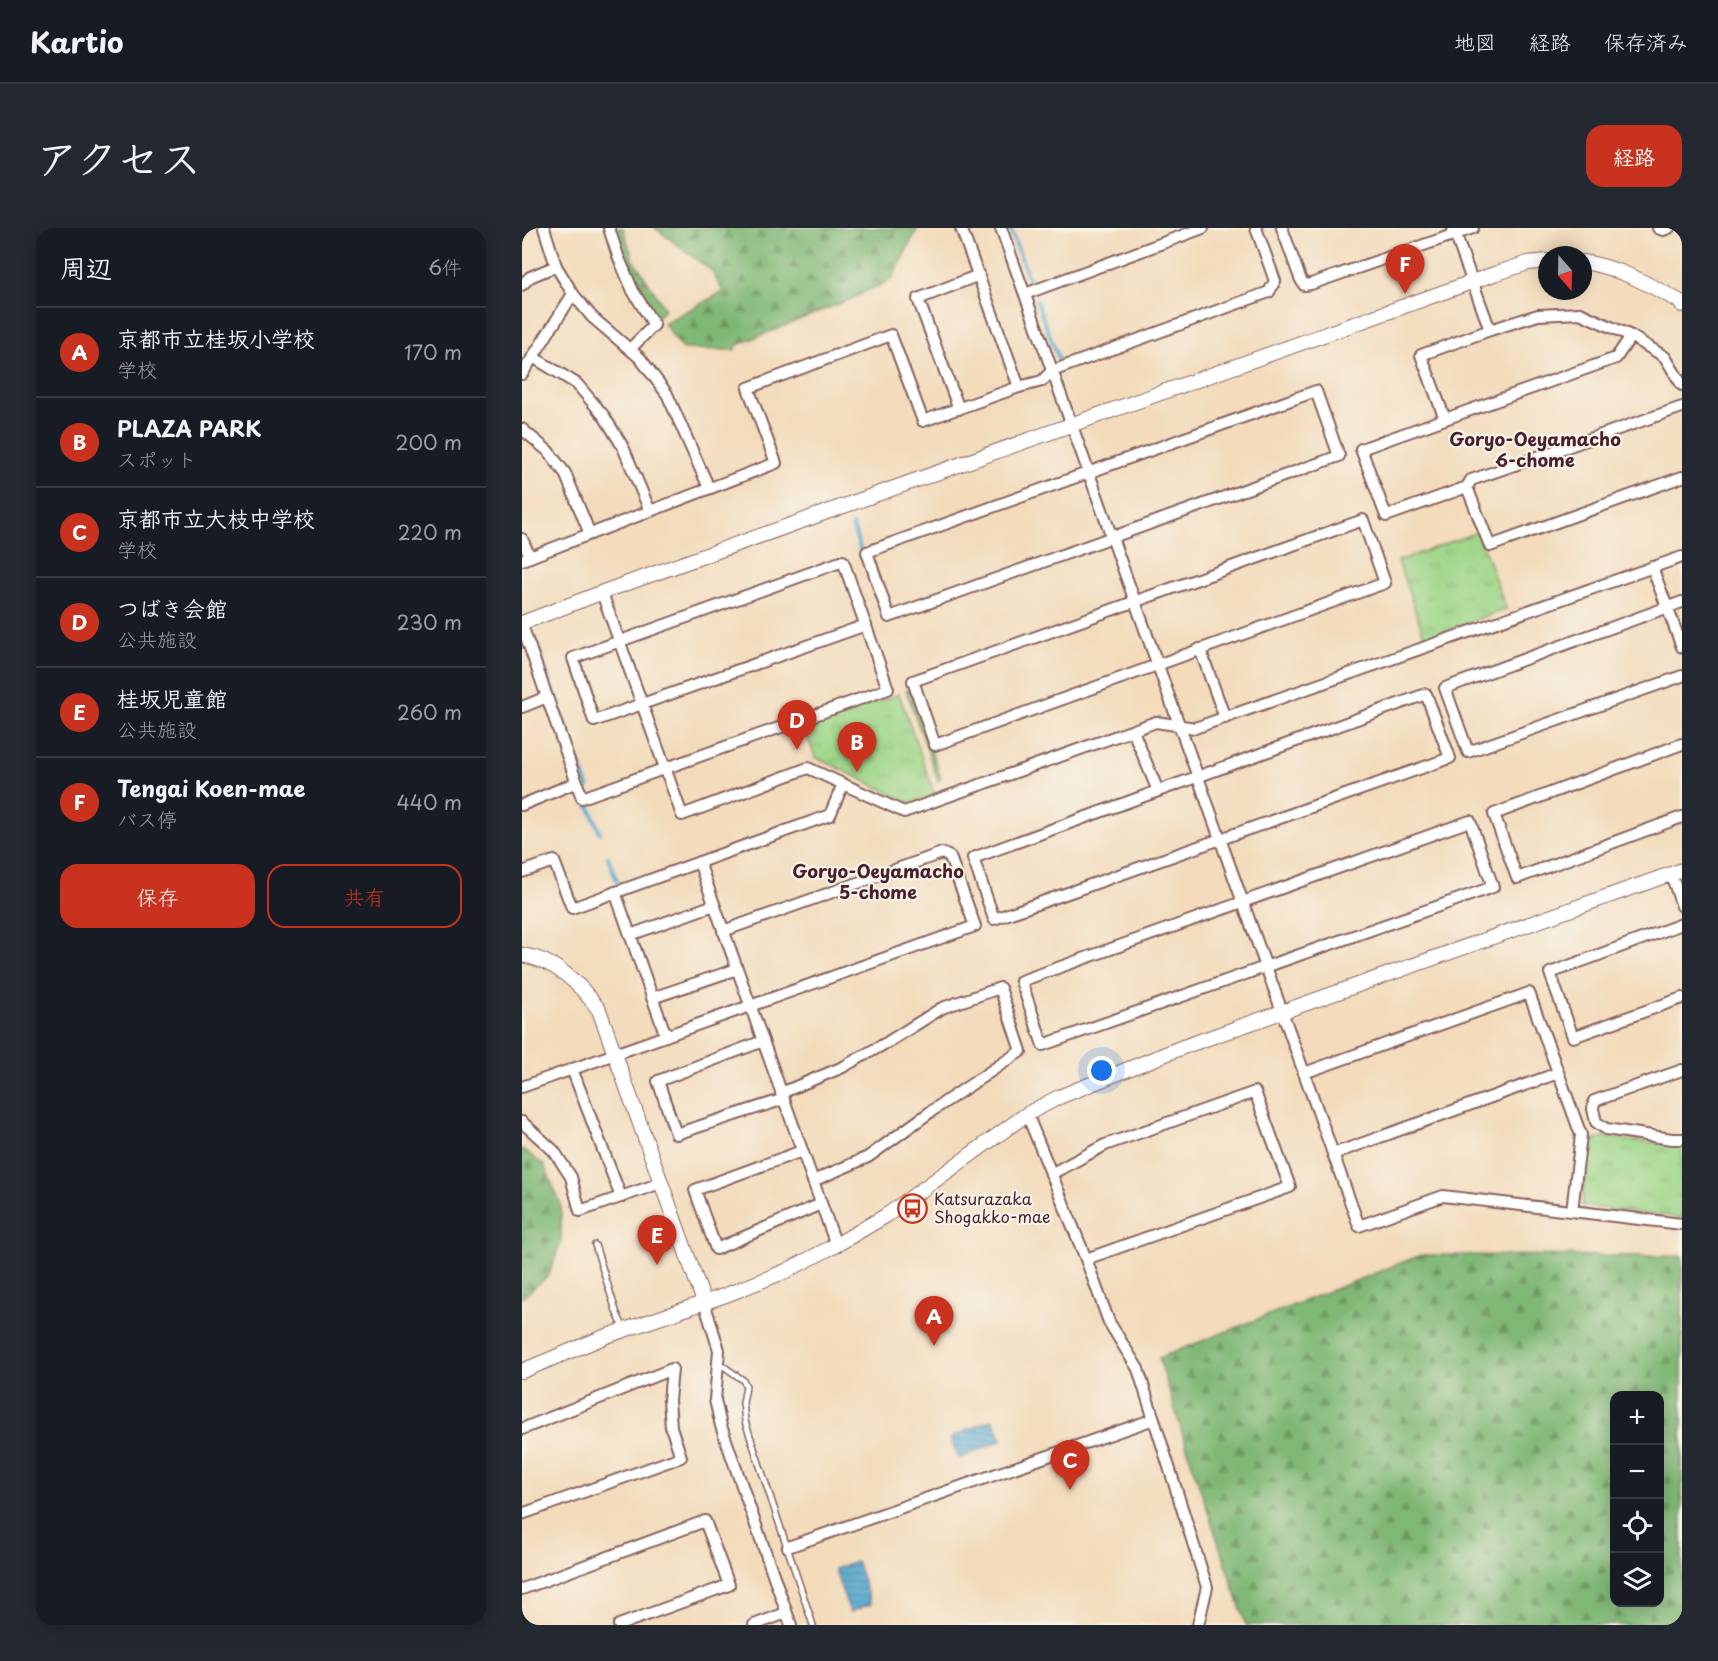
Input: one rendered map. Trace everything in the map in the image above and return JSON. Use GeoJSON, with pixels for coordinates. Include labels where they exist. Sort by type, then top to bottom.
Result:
{"type":"FeatureCollection","features":[{"type":"Feature","properties":{"kind":"street"},"geometry":{"type":"LineString","coordinates":[[544,228],[556,266],[573,294],[592,317],[640,358],[667,394],[709,488]]}},
{"type":"Feature","properties":{"kind":"street"},"geometry":{"type":"LineString","coordinates":[[609,228],[633,291],[654,325],[630,349]]}},
{"type":"Feature","properties":{"kind":"street"},"geometry":{"type":"LineString","coordinates":[[962,228],[1020,387]]}},
{"type":"Feature","properties":{"kind":"street"},"geometry":{"type":"LineString","coordinates":[[1001,228],[1359,1226],[1443,1196],[1682,1224]]}},
{"type":"Feature","properties":{"kind":"street"},"geometry":{"type":"LineString","coordinates":[[1024,294],[1203,228]]}},
{"type":"Feature","properties":{"kind":"street"},"geometry":{"type":"LineString","coordinates":[[522,539],[526,558],[776,463],[748,387],[891,335],[923,421],[1042,381],[1052,370],[1269,292],[1275,281],[1256,228]]}},
{"type":"Feature","properties":{"kind":"street"},"geometry":{"type":"LineString","coordinates":[[1282,228],[1304,285],[1311,285],[1454,231],[1473,228]]}},
{"type":"Feature","properties":{"kind":"street"},"geometry":{"type":"LineString","coordinates":[[1658,228],[1663,230],[1669,228]]}},
{"type":"Feature","properties":{"kind":"street"},"geometry":{"type":"LineString","coordinates":[[1454,231],[1490,330]]}},
{"type":"Feature","properties":{"kind":"street"},"geometry":{"type":"LineString","coordinates":[[866,625],[594,721],[573,658],[843,561],[866,625],[888,689],[582,798],[522,624],[602,593],[1473,282],[1528,263],[1538,262]]}},
{"type":"Feature","properties":{"kind":"street"},"geometry":{"type":"LineString","coordinates":[[1592,263],[1604,265],[1644,282],[1679,301],[1682,305]]}},
{"type":"Feature","properties":{"kind":"street"},"geometry":{"type":"LineString","coordinates":[[522,285],[530,277],[556,266]]}},
{"type":"Feature","properties":{"kind":"street"},"geometry":{"type":"LineString","coordinates":[[959,409],[918,299],[979,275]]}},
{"type":"Feature","properties":{"kind":"street"},"geometry":{"type":"LineString","coordinates":[[522,374],[573,294]]}},
{"type":"Feature","properties":{"kind":"street"},"geometry":{"type":"LineString","coordinates":[[1445,419],[1421,356],[1538,315],[1580,313],[1631,336],[1665,357],[1682,385]]}},
{"type":"Feature","properties":{"kind":"street"},"geometry":{"type":"LineString","coordinates":[[1631,336],[1616,358],[1361,449],[1386,516],[1467,487],[1472,480],[1682,407]]}},
{"type":"Feature","properties":{"kind":"street"},"geometry":{"type":"LineString","coordinates":[[533,357],[577,384],[604,416],[623,447],[650,511]]}},
{"type":"Feature","properties":{"kind":"street"},"geometry":{"type":"LineString","coordinates":[[1316,392],[1339,456],[889,617],[867,552],[1089,473],[1316,392]]}},
{"type":"Feature","properties":{"kind":"street"},"geometry":{"type":"LineString","coordinates":[[522,429],[548,451],[565,473],[590,534]]}},
{"type":"Feature","properties":{"kind":"street"},"geometry":{"type":"LineString","coordinates":[[1467,487],[1490,546],[1682,477]]}},
{"type":"Feature","properties":{"kind":"street"},"geometry":{"type":"LineString","coordinates":[[1363,520],[1385,583],[1200,649],[936,745],[913,681],[1363,520]]}},
{"type":"Feature","properties":{"kind":"street"},"geometry":{"type":"LineString","coordinates":[[602,593],[682,815],[808,768],[904,812],[1156,722],[1195,728],[1682,556]]}},
{"type":"Feature","properties":{"kind":"street"},"geometry":{"type":"LineString","coordinates":[[1652,567],[1682,647]]}},
{"type":"Feature","properties":{"kind":"street"},"geometry":{"type":"LineString","coordinates":[[1682,602],[1445,688],[1468,752],[1682,676]]}},
{"type":"Feature","properties":{"kind":"street"},"geometry":{"type":"LineString","coordinates":[[1200,649],[1225,718]]}},
{"type":"Feature","properties":{"kind":"street"},"geometry":{"type":"LineString","coordinates":[[1426,694],[1450,758],[994,919],[973,858],[1198,777],[1426,694]]}},
{"type":"Feature","properties":{"kind":"street"},"geometry":{"type":"LineString","coordinates":[[522,707],[547,697]]}},
{"type":"Feature","properties":{"kind":"street"},"geometry":{"type":"LineString","coordinates":[[1133,731],[1158,791]]}},
{"type":"Feature","properties":{"kind":"street"},"geometry":{"type":"LineString","coordinates":[[1682,744],[1494,814],[1517,878],[1682,817]]}},
{"type":"Feature","properties":{"kind":"street"},"geometry":{"type":"LineString","coordinates":[[522,806],[577,782]]}},
{"type":"Feature","properties":{"kind":"street"},"geometry":{"type":"LineString","coordinates":[[522,872],[554,861],[572,908],[830,815],[843,784]]}},
{"type":"Feature","properties":{"kind":"street"},"geometry":{"type":"LineString","coordinates":[[1470,821],[1494,887],[1266,967],[1043,1045],[1021,981],[1470,821]]}},
{"type":"Feature","properties":{"kind":"street"},"geometry":{"type":"LineString","coordinates":[[522,1087],[975,926],[950,857],[942,853],[723,931]]}},
{"type":"Feature","properties":{"kind":"street"},"geometry":{"type":"LineString","coordinates":[[699,862],[836,1245]]}},
{"type":"Feature","properties":{"kind":"street"},"geometry":{"type":"LineString","coordinates":[[522,1371],[624,1330],[786,1271],[887,1215],[1027,1114],[1059,1097],[1116,1073],[1183,1047],[1676,872],[1682,906]]}},
{"type":"Feature","properties":{"kind":"street"},"geometry":{"type":"LineString","coordinates":[[615,892],[666,1036]]}},
{"type":"Feature","properties":{"kind":"street"},"geometry":{"type":"LineString","coordinates":[[630,935],[714,905]]}},
{"type":"Feature","properties":{"kind":"street"},"geometry":{"type":"LineString","coordinates":[[1682,924],[1550,973],[1573,1037],[1682,998]]}},
{"type":"Feature","properties":{"kind":"street"},"geometry":{"type":"LineString","coordinates":[[522,955],[548,962],[564,972],[585,991],[599,1010],[717,1338],[719,1363],[716,1400],[721,1425],[790,1625]]}},
{"type":"Feature","properties":{"kind":"street"},"geometry":{"type":"LineString","coordinates":[[652,998],[737,969]]}},
{"type":"Feature","properties":{"kind":"street"},"geometry":{"type":"LineString","coordinates":[[763,1041],[658,1081],[676,1134],[782,1096],[843,1067],[942,1008],[1000,988],[1021,1052],[933,1110],[868,1157],[813,1181]]}},
{"type":"Feature","properties":{"kind":"street"},"geometry":{"type":"LineString","coordinates":[[1304,1073],[1529,993],[1581,1135],[1572,1211]]}},
{"type":"Feature","properties":{"kind":"street"},"geometry":{"type":"LineString","coordinates":[[572,1069],[621,1197]]}},
{"type":"Feature","properties":{"kind":"street"},"geometry":{"type":"LineString","coordinates":[[1682,1070],[1594,1101],[1593,1109],[1596,1122],[1606,1129],[1682,1139]]}},
{"type":"Feature","properties":{"kind":"street"},"geometry":{"type":"LineString","coordinates":[[1333,1154],[1558,1073]]}},
{"type":"Feature","properties":{"kind":"street"},"geometry":{"type":"LineString","coordinates":[[1051,1174],[1106,1144],[1255,1092],[1290,1187],[1086,1259]]}},
{"type":"Feature","properties":{"kind":"street"},"geometry":{"type":"LineString","coordinates":[[1027,1114],[1109,1322],[1138,1369],[1207,1587],[1197,1625]]}},
{"type":"Feature","properties":{"kind":"street"},"geometry":{"type":"LineString","coordinates":[[522,1122],[554,1151],[571,1177],[580,1211],[661,1183]]}},
{"type":"Feature","properties":{"kind":"street"},"geometry":{"type":"LineString","coordinates":[[802,1151],[695,1191],[716,1249],[821,1204]]}},
{"type":"Feature","properties":{"kind":"street"},"geometry":{"type":"LineString","coordinates":[[522,1429],[672,1369],[669,1400],[671,1427],[681,1457],[522,1514]]}},
{"type":"Feature","properties":{"kind":"street"},"geometry":{"type":"LineString","coordinates":[[788,1547],[1154,1419]]}},
{"type":"Feature","properties":{"kind":"street"},"geometry":{"type":"LineString","coordinates":[[522,1589],[705,1521],[729,1585],[619,1625]]}},
{"type":"Feature","properties":{"kind":"street"},"geometry":{"type":"LineString","coordinates":[[754,1625],[786,1613]]}},
{"type":"Feature","properties":{"kind":"lane"},"geometry":{"type":"LineString","coordinates":[[596,1245],[624,1330]]}},
{"type":"Feature","properties":{"kind":"lane"},"geometry":{"type":"LineString","coordinates":[[719,1363],[743,1380],[746,1386],[743,1403],[745,1421],[813,1625]]}},
{"type":"Feature","properties":{"kind":"green space"},"geometry":{"type":"Polygon","coordinates":[[[615,228],[623,228],[633,259],[665,309],[656,318],[639,294],[615,228]]]}},
{"type":"Feature","properties":{"kind":"green space"},"geometry":{"type":"Polygon","coordinates":[[[655,228],[918,228],[891,280],[737,345],[735,350],[682,349],[664,323],[723,292],[712,271],[655,228]]]}},
{"type":"Feature","properties":{"kind":"green space"},"geometry":{"type":"Polygon","coordinates":[[[1478,532],[1506,609],[1425,638],[1398,561],[1478,532]]]}},
{"type":"Feature","properties":{"kind":"green space"},"geometry":{"type":"Polygon","coordinates":[[[910,688],[941,779],[938,781],[906,690],[910,688]]]}},
{"type":"Feature","properties":{"kind":"green space"},"geometry":{"type":"Polygon","coordinates":[[[899,694],[935,795],[911,803],[815,757],[804,728],[899,694]]]}},
{"type":"Feature","properties":{"kind":"green space"},"geometry":{"type":"Polygon","coordinates":[[[1603,1137],[1682,1146],[1682,1218],[1582,1206],[1589,1143],[1603,1137]]]}},
{"type":"Feature","properties":{"kind":"green space"},"geometry":{"type":"Polygon","coordinates":[[[522,1149],[544,1165],[561,1205],[561,1241],[549,1275],[522,1298],[522,1149]]]}},
{"type":"Feature","properties":{"kind":"green space"},"geometry":{"type":"Polygon","coordinates":[[[1421,1255],[1682,1256],[1682,1625],[1246,1625],[1159,1358],[1421,1255]]]}},
{"type":"Feature","properties":{"kind":"water"},"geometry":{"type":"Polygon","coordinates":[[[993,1419],[1002,1440],[959,1459],[950,1438],[993,1419]]]}},
{"type":"Feature","properties":{"kind":"water"},"geometry":{"type":"Polygon","coordinates":[[[856,1561],[871,1604],[850,1612],[834,1569],[856,1561]]]}},
{"type":"Feature","properties":{"kind":"waterway"},"geometry":{"type":"LineString","coordinates":[[1010,228],[1029,280]]}},
{"type":"Feature","properties":{"kind":"waterway"},"geometry":{"type":"LineString","coordinates":[[1036,300],[1059,360]]}},
{"type":"Feature","properties":{"kind":"waterway"},"geometry":{"type":"LineString","coordinates":[[852,525],[861,551]]}},
{"type":"Feature","properties":{"kind":"waterway"},"geometry":{"type":"LineString","coordinates":[[537,644],[588,787]]}},
{"type":"Feature","properties":{"kind":"waterway"},"geometry":{"type":"LineString","coordinates":[[589,805],[600,833]]}},
{"type":"Feature","properties":{"kind":"waterway"},"geometry":{"type":"LineString","coordinates":[[608,857],[618,884]]}},
{"type":"Feature","properties":{"kind":"place","name":"Tengai Koen-mae"},"geometry":{"type":"Point","coordinates":[1405,294]}},
{"type":"Feature","properties":{"kind":"place","name":"つばき会館"},"geometry":{"type":"Point","coordinates":[797,750]}},
{"type":"Feature","properties":{"kind":"place","name":"PLAZA PARK"},"geometry":{"type":"Point","coordinates":[857,772]}},
{"type":"Feature","properties":{"kind":"place","name":"Katsurazaka Shogakko-mae"},"geometry":{"type":"Point","coordinates":[913,1208]}},
{"type":"Feature","properties":{"kind":"place","name":"桂坂児童館"},"geometry":{"type":"Point","coordinates":[657,1265]}},
{"type":"Feature","properties":{"kind":"place","name":"京都市立桂坂小学校"},"geometry":{"type":"Point","coordinates":[934,1346]}},
{"type":"Feature","properties":{"kind":"place","name":"京都市立大枝中学校"},"geometry":{"type":"Point","coordinates":[1070,1490]}},
{"type":"Feature","properties":{"kind":"district","name":"Goryo-Oeyamacho 6-chome"},"geometry":{"type":"Point","coordinates":[1535,450]}},
{"type":"Feature","properties":{"kind":"district","name":"Goryo-Oeyamacho 5-chome"},"geometry":{"type":"Point","coordinates":[878,882]}}]}
